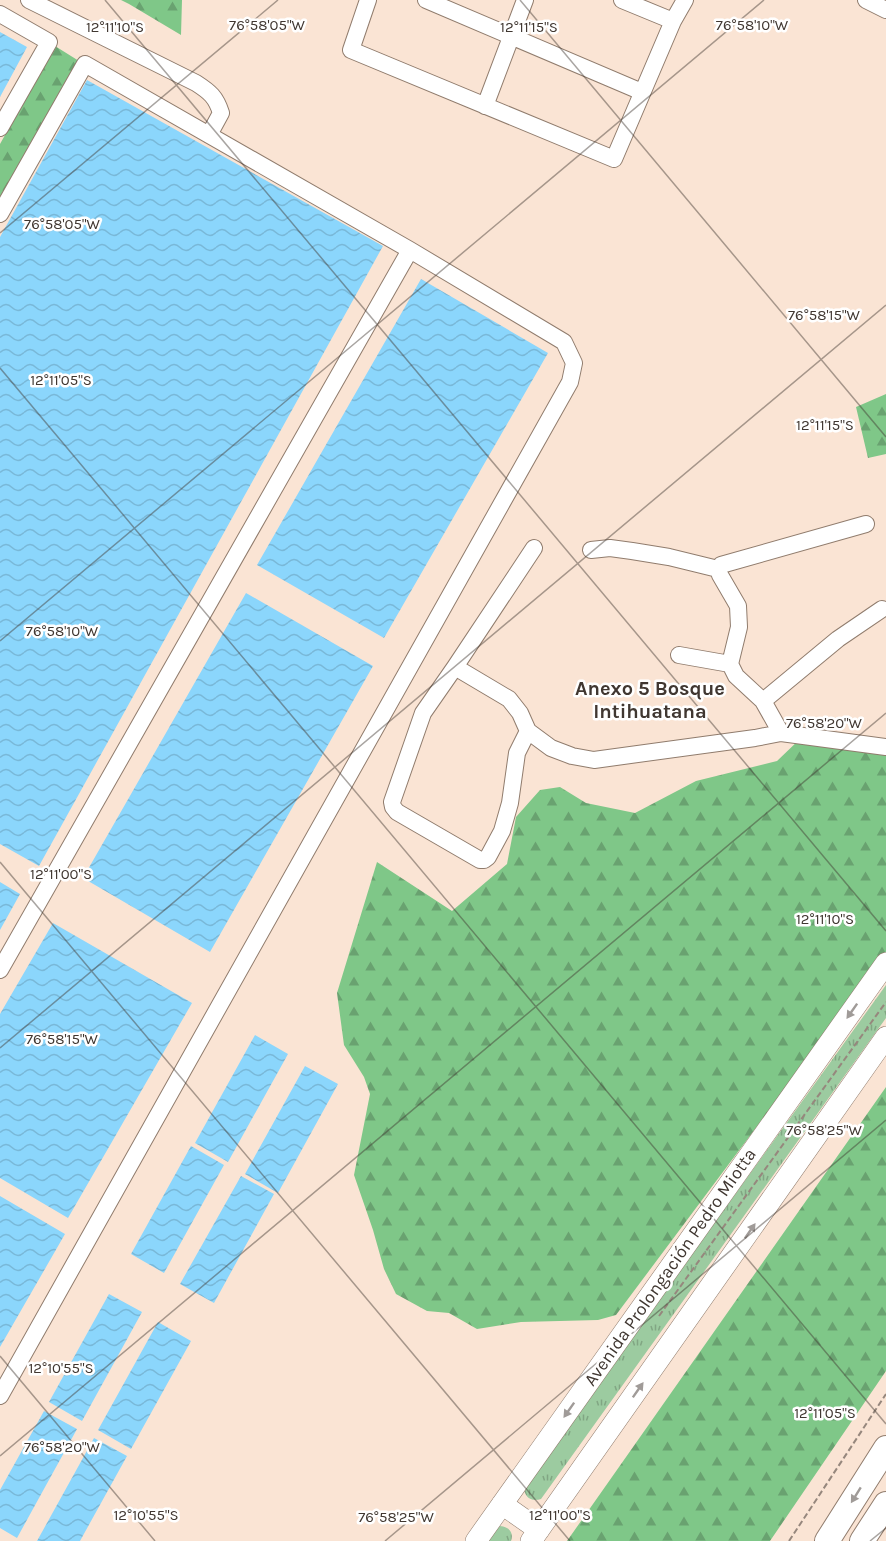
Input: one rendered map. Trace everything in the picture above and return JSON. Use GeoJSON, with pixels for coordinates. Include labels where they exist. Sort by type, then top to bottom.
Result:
{"type":"FeatureCollection","features":[{"type":"Feature","properties":{"kind":"highway"},"geometry":{"type":"LineString","coordinates":[[827,1541],[886,1448]]}},
{"type":"Feature","properties":{"kind":"highway"},"geometry":{"type":"LineString","coordinates":[[862,1541],[886,1504]]}},
{"type":"Feature","properties":{"kind":"main road","name":"Avenida Prolongación Pedro Miotta"},"geometry":{"type":"LineString","coordinates":[[476,1541],[886,963]]}},
{"type":"Feature","properties":{"kind":"main road"},"geometry":{"type":"LineString","coordinates":[[502,1504],[535,1535],[886,1037]]}},
{"type":"Feature","properties":{"kind":"street"},"geometry":{"type":"LineString","coordinates":[[29,0],[208,91],[217,102],[221,113],[209,135]]}},
{"type":"Feature","properties":{"kind":"street"},"geometry":{"type":"LineString","coordinates":[[368,0],[351,50],[614,159],[673,21],[685,0]]}},
{"type":"Feature","properties":{"kind":"street"},"geometry":{"type":"LineString","coordinates":[[426,0],[642,92]]}},
{"type":"Feature","properties":{"kind":"street"},"geometry":{"type":"LineString","coordinates":[[485,106],[525,0]]}},
{"type":"Feature","properties":{"kind":"street"},"geometry":{"type":"LineString","coordinates":[[622,0],[673,21]]}},
{"type":"Feature","properties":{"kind":"street"},"geometry":{"type":"LineString","coordinates":[[866,0],[886,10]]}},
{"type":"Feature","properties":{"kind":"street"},"geometry":{"type":"LineString","coordinates":[[0,14],[49,42],[0,128]]}},
{"type":"Feature","properties":{"kind":"street"},"geometry":{"type":"LineString","coordinates":[[0,214],[85,64],[410,250],[564,342],[574,363],[570,382],[0,1396]]}},
{"type":"Feature","properties":{"kind":"street"},"geometry":{"type":"LineString","coordinates":[[0,970],[410,250]]}},
{"type":"Feature","properties":{"kind":"street"},"geometry":{"type":"LineString","coordinates":[[718,569],[721,565],[866,524]]}},
{"type":"Feature","properties":{"kind":"street"},"geometry":{"type":"LineString","coordinates":[[528,730],[517,753],[510,803],[502,831],[488,857],[484,860],[480,860],[397,812],[393,807],[392,802],[423,713],[534,548]]}},
{"type":"Feature","properties":{"kind":"street"},"geometry":{"type":"LineString","coordinates":[[591,550],[610,548],[632,551],[718,569],[738,606],[739,627],[730,664],[736,676],[763,701],[782,733]]}},
{"type":"Feature","properties":{"kind":"street"},"geometry":{"type":"LineString","coordinates":[[763,701],[838,639],[882,609]]}},
{"type":"Feature","properties":{"kind":"street"},"geometry":{"type":"LineString","coordinates":[[679,655],[730,664]]}},
{"type":"Feature","properties":{"kind":"street"},"geometry":{"type":"LineString","coordinates":[[455,667],[509,699],[520,712],[528,730],[551,748],[572,756],[594,760],[782,733],[886,747]]}},
{"type":"Feature","properties":{"kind":"path"},"geometry":{"type":"LineString","coordinates":[[654,1322],[886,1002]]}},
{"type":"Feature","properties":{"kind":"path"},"geometry":{"type":"LineString","coordinates":[[789,1541],[886,1394]]}},
{"type":"Feature","properties":{"kind":"green space"},"geometry":{"type":"Polygon","coordinates":[[[121,0],[182,0],[181,35],[129,4],[121,0]]]}},
{"type":"Feature","properties":{"kind":"green space"},"geometry":{"type":"Polygon","coordinates":[[[55,46],[79,61],[0,203],[0,144],[55,46]]]}},
{"type":"Feature","properties":{"kind":"green space"},"geometry":{"type":"Polygon","coordinates":[[[886,394],[886,454],[868,458],[856,407],[886,394]]]}},
{"type":"Feature","properties":{"kind":"green space"},"geometry":{"type":"Polygon","coordinates":[[[801,738],[886,749],[886,954],[616,1315],[598,1320],[521,1322],[477,1329],[449,1313],[427,1311],[396,1294],[384,1269],[354,1175],[370,1094],[364,1077],[344,1045],[337,993],[377,862],[452,911],[507,864],[516,817],[540,790],[560,787],[586,803],[635,813],[696,781],[777,761],[801,738]]]}},
{"type":"Feature","properties":{"kind":"green space"},"geometry":{"type":"Polygon","coordinates":[[[886,985],[886,1018],[541,1499],[529,1498],[525,1494],[524,1487],[886,985]]]}},
{"type":"Feature","properties":{"kind":"green space"},"geometry":{"type":"Polygon","coordinates":[[[886,1087],[886,1371],[770,1541],[567,1541],[886,1087]]]}},
{"type":"Feature","properties":{"kind":"green space"},"geometry":{"type":"Polygon","coordinates":[[[500,1526],[510,1530],[511,1541],[486,1541],[500,1526]]]}},
{"type":"Feature","properties":{"kind":"water"},"geometry":{"type":"Polygon","coordinates":[[[0,32],[27,47],[0,97],[0,32]]]}},
{"type":"Feature","properties":{"kind":"water"},"geometry":{"type":"Polygon","coordinates":[[[87,80],[383,246],[39,866],[0,844],[0,237],[87,80]]]}},
{"type":"Feature","properties":{"kind":"water"},"geometry":{"type":"Polygon","coordinates":[[[421,279],[548,353],[384,638],[257,565],[421,279]]]}},
{"type":"Feature","properties":{"kind":"water"},"geometry":{"type":"Polygon","coordinates":[[[246,593],[373,666],[210,952],[83,878],[246,593]]]}},
{"type":"Feature","properties":{"kind":"water"},"geometry":{"type":"Polygon","coordinates":[[[0,882],[20,894],[0,930],[0,882]]]}},
{"type":"Feature","properties":{"kind":"water"},"geometry":{"type":"Polygon","coordinates":[[[53,923],[192,1003],[68,1218],[0,1178],[0,1014],[53,923]]]}},
{"type":"Feature","properties":{"kind":"water"},"geometry":{"type":"Polygon","coordinates":[[[255,1035],[288,1054],[228,1162],[195,1143],[255,1035]]]}},
{"type":"Feature","properties":{"kind":"water"},"geometry":{"type":"Polygon","coordinates":[[[305,1066],[338,1084],[278,1193],[245,1174],[305,1066]]]}},
{"type":"Feature","properties":{"kind":"water"},"geometry":{"type":"Polygon","coordinates":[[[191,1146],[224,1165],[164,1273],[131,1254],[191,1146]]]}},
{"type":"Feature","properties":{"kind":"water"},"geometry":{"type":"Polygon","coordinates":[[[241,1176],[274,1194],[214,1303],[180,1284],[241,1176]]]}},
{"type":"Feature","properties":{"kind":"water"},"geometry":{"type":"Polygon","coordinates":[[[0,1196],[65,1234],[0,1347],[0,1196]]]}},
{"type":"Feature","properties":{"kind":"water"},"geometry":{"type":"Polygon","coordinates":[[[109,1294],[142,1312],[82,1421],[49,1402],[109,1294]]]}},
{"type":"Feature","properties":{"kind":"water"},"geometry":{"type":"Polygon","coordinates":[[[158,1322],[191,1341],[131,1449],[98,1430],[158,1322]]]}},
{"type":"Feature","properties":{"kind":"water"},"geometry":{"type":"Polygon","coordinates":[[[44,1411],[77,1429],[17,1538],[0,1528],[0,1490],[44,1411]]]}},
{"type":"Feature","properties":{"kind":"water"},"geometry":{"type":"Polygon","coordinates":[[[94,1438],[127,1456],[80,1541],[37,1541],[94,1438]]]}},
{"type":"Feature","properties":{"kind":"district","name":"Anexo 5 Bosque Intihuatana"},"geometry":{"type":"Point","coordinates":[650,700]}}]}
